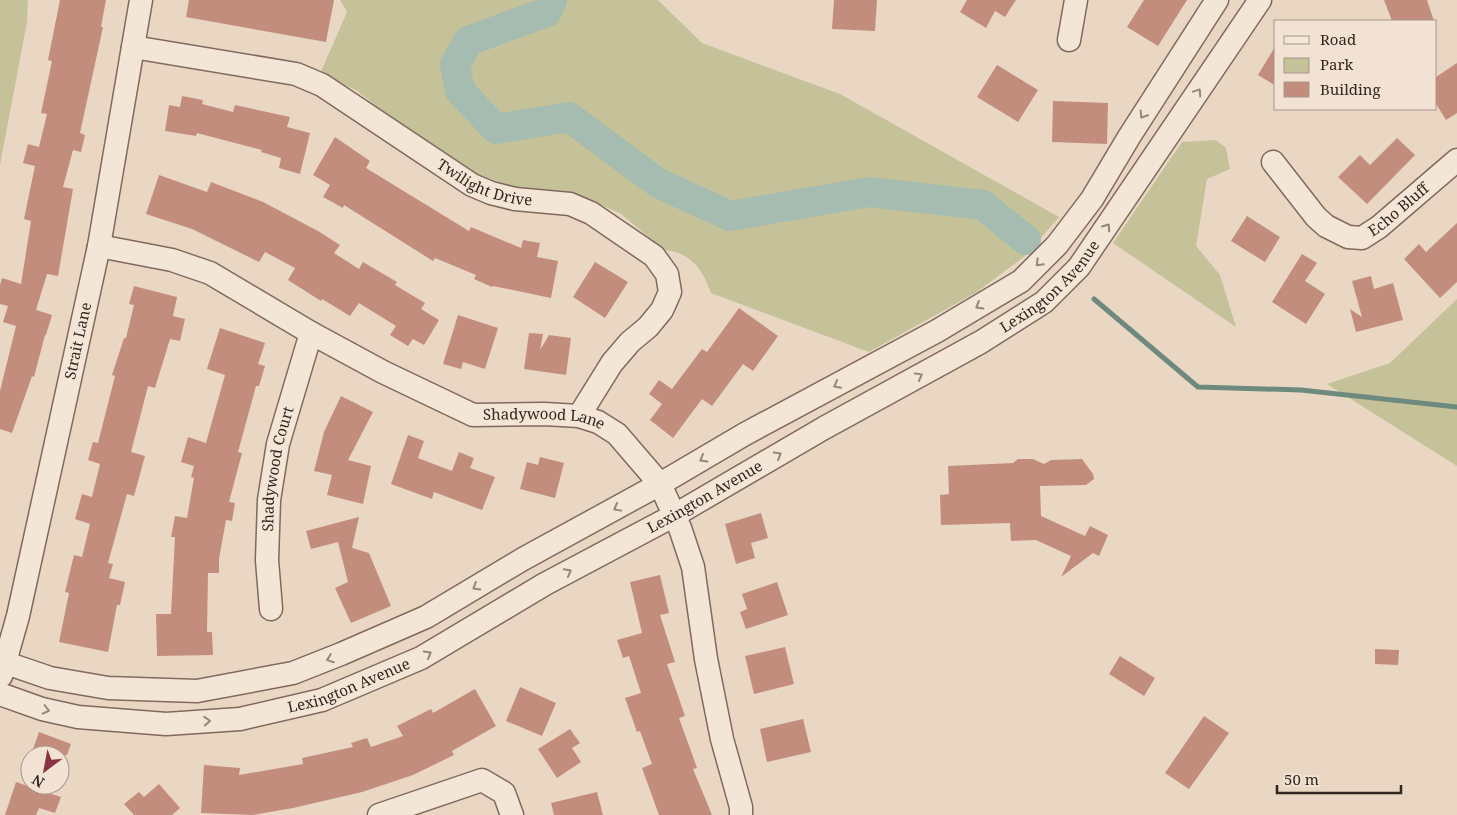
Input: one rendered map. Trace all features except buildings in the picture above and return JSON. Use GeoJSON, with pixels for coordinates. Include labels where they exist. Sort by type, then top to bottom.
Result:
{"type":"FeatureCollection","features":[{"type":"Feature","properties":{"kind":"street","name":"Strait Lane"},"geometry":{"type":"LineString","coordinates":[[1,668],[18,616],[99,246],[141,0]]}},
{"type":"Feature","properties":{"kind":"street"},"geometry":{"type":"LineString","coordinates":[[1069,40],[1076,0]]}},
{"type":"Feature","properties":{"kind":"street","name":"Lexington Avenue"},"geometry":{"type":"LineString","coordinates":[[1,668],[108,688],[197,691],[293,673],[426,616],[745,434],[937,331],[1021,281],[1058,245],[1092,199],[1129,137],[1217,0]]}},
{"type":"Feature","properties":{"kind":"street","name":"Lexington Avenue"},"geometry":{"type":"LineString","coordinates":[[0,694],[42,709],[78,717],[166,724],[240,719],[322,700],[420,658],[545,584],[675,515],[824,428],[981,342],[1044,302],[1079,267],[1260,0]]}},
{"type":"Feature","properties":{"kind":"street","name":"Twilight Drive"},"geometry":{"type":"LineString","coordinates":[[133,47],[296,74],[322,84],[472,185],[491,194],[515,199],[570,204],[591,213],[654,256],[667,274],[670,292],[662,310],[612,363],[579,416]]}},
{"type":"Feature","properties":{"kind":"street","name":"Echo Bluff"},"geometry":{"type":"LineString","coordinates":[[1273,162],[1316,218],[1326,226],[1348,237],[1362,238],[1380,227],[1457,160]]}},
{"type":"Feature","properties":{"kind":"street","name":"Shadywood Lane"},"geometry":{"type":"LineString","coordinates":[[99,246],[172,260],[210,273],[311,333],[383,372],[473,415],[544,414],[579,416],[598,422],[617,434],[660,484],[675,515],[693,567],[708,668],[722,739],[741,815]]}},
{"type":"Feature","properties":{"kind":"street","name":"Shadywood Court"},"geometry":{"type":"LineString","coordinates":[[271,609],[267,560],[269,500],[278,444],[311,333]]}},
{"type":"Feature","properties":{"kind":"street"},"geometry":{"type":"LineString","coordinates":[[379,815],[482,780],[504,793],[512,815]]}},
{"type":"Feature","properties":{"kind":"green space"},"geometry":{"type":"Polygon","coordinates":[[[0,0],[28,0],[27,22],[0,165],[0,0]]]}},
{"type":"Feature","properties":{"kind":"green space"},"geometry":{"type":"Polygon","coordinates":[[[340,0],[658,0],[702,43],[840,94],[1059,217],[1025,256],[977,292],[869,352],[711,293],[700,270],[689,258],[673,251],[664,250],[621,214],[597,203],[559,193],[516,187],[471,173],[425,145],[356,90],[320,74],[347,12],[340,0]]]}},
{"type":"Feature","properties":{"kind":"green space"},"geometry":{"type":"Polygon","coordinates":[[[1216,140],[1226,148],[1230,169],[1207,179],[1196,246],[1220,275],[1236,327],[1113,243],[1182,142],[1216,140]]]}},
{"type":"Feature","properties":{"kind":"green space"},"geometry":{"type":"Polygon","coordinates":[[[1457,299],[1457,466],[1327,384],[1390,363],[1457,299]]]}},
{"type":"Feature","properties":{"kind":"waterway"},"geometry":{"type":"LineString","coordinates":[[552,0],[547,12],[468,41],[455,65],[460,91],[496,129],[569,117],[658,183],[730,216],[869,192],[983,205],[1026,240]]}},
{"type":"Feature","properties":{"kind":"waterway"},"geometry":{"type":"LineString","coordinates":[[1094,299],[1198,387],[1301,390],[1457,407]]}}]}
